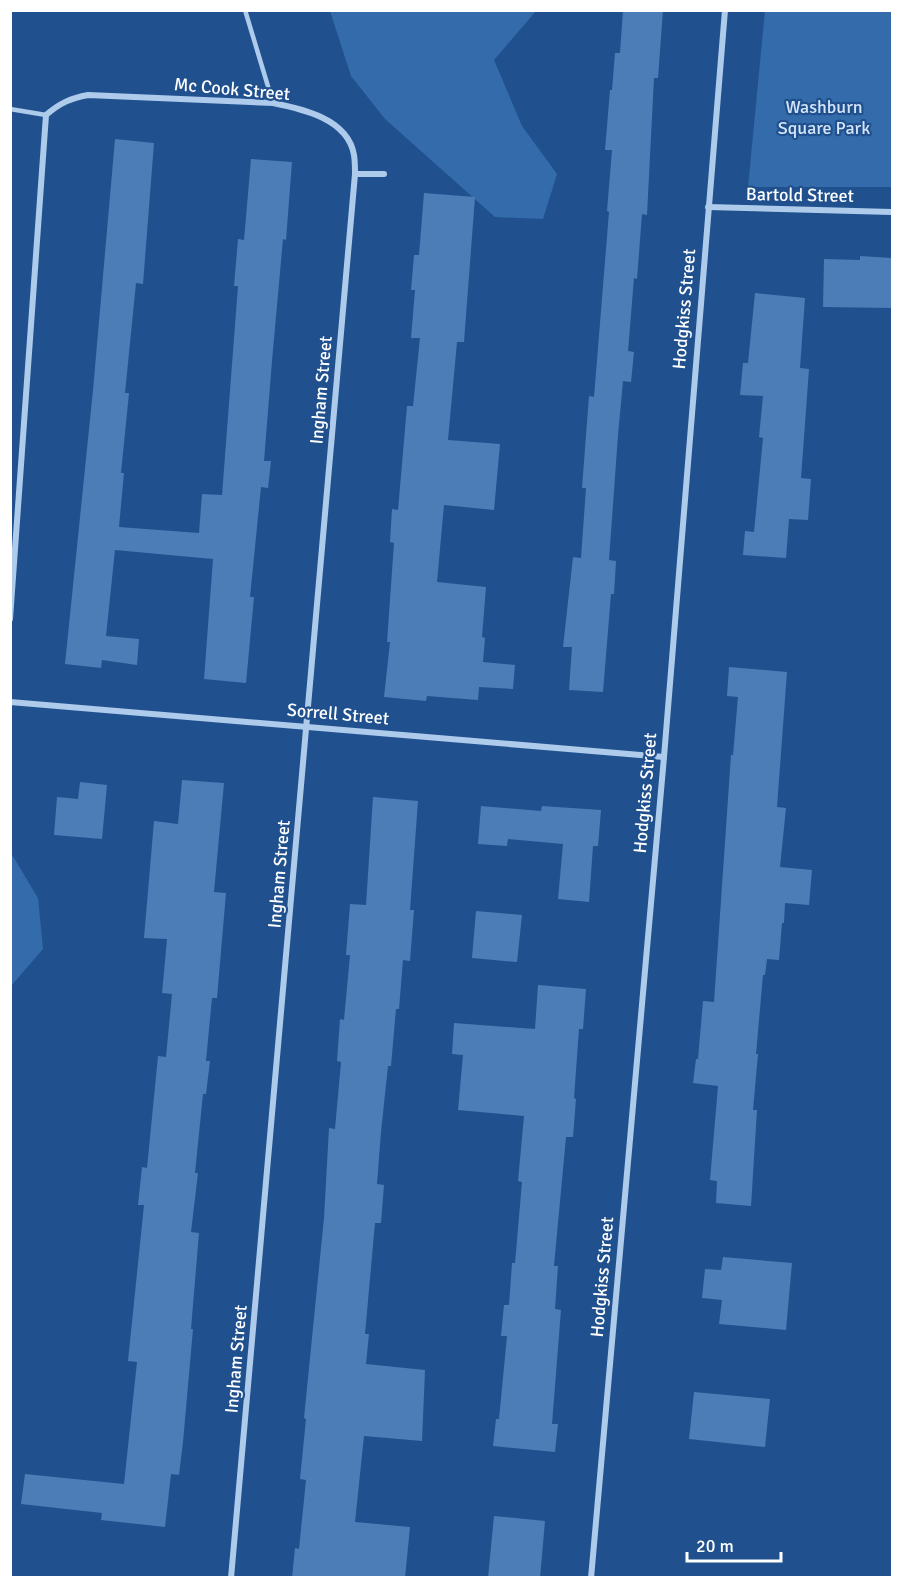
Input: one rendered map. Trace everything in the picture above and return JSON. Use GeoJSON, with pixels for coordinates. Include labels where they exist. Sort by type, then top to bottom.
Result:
{"type":"FeatureCollection","features":[{"type":"Feature","properties":{"kind":"street","name":"Hodgkiss Street"},"geometry":{"type":"LineString","coordinates":[[591,1578],[663,757],[725,10]]}},
{"type":"Feature","properties":{"kind":"street","name":"Mc Cook Street"},"geometry":{"type":"LineString","coordinates":[[46,115],[56,106],[71,98],[88,95],[273,103],[292,107],[331,122],[346,136],[354,154],[355,174]]}},
{"type":"Feature","properties":{"kind":"street"},"geometry":{"type":"LineString","coordinates":[[10,619],[46,115]]}},
{"type":"Feature","properties":{"kind":"street"},"geometry":{"type":"LineString","coordinates":[[355,174],[384,174]]}},
{"type":"Feature","properties":{"kind":"street","name":"Ingham Street"},"geometry":{"type":"LineString","coordinates":[[231,1578],[355,174]]}},
{"type":"Feature","properties":{"kind":"street","name":"Bartold Street"},"geometry":{"type":"LineString","coordinates":[[708,207],[892,212]]}},
{"type":"Feature","properties":{"kind":"street","name":"Sorrell Street"},"geometry":{"type":"LineString","coordinates":[[10,702],[663,757]]}},
{"type":"Feature","properties":{"kind":"lane"},"geometry":{"type":"LineString","coordinates":[[245,10],[273,103]]}},
{"type":"Feature","properties":{"kind":"lane"},"geometry":{"type":"LineString","coordinates":[[10,109],[46,115]]}},
{"type":"Feature","properties":{"kind":"green space"},"geometry":{"type":"Polygon","coordinates":[[[330,11],[536,11],[494,60],[522,126],[557,174],[543,219],[495,217],[385,119],[351,76],[330,11]]]}},
{"type":"Feature","properties":{"kind":"green space","name":"Washburn Square Park"},"geometry":{"type":"Polygon","coordinates":[[[765,11],[892,11],[892,187],[748,187],[765,11]]]}},
{"type":"Feature","properties":{"kind":"green space"},"geometry":{"type":"Polygon","coordinates":[[[11,853],[38,898],[43,949],[11,986],[11,853]]]}},
{"type":"Feature","properties":{"kind":"building"},"geometry":{"type":"Polygon","coordinates":[[[623,10],[663,10],[658,78],[654,78],[647,215],[642,214],[637,279],[634,278],[628,351],[634,352],[631,382],[623,381],[618,435],[609,560],[616,561],[603,692],[569,690],[572,647],[563,647],[573,557],[581,558],[586,488],[582,488],[589,396],[594,397],[609,212],[607,211],[612,150],[605,150],[610,90],[612,90],[615,53],[620,53],[623,10]]]}},
{"type":"Feature","properties":{"kind":"building"},"geometry":{"type":"Polygon","coordinates":[[[115,139],[154,143],[143,284],[136,283],[125,393],[129,393],[121,473],[124,473],[119,527],[199,533],[202,494],[222,495],[238,286],[234,286],[238,239],[244,240],[251,159],[292,162],[264,461],[271,461],[268,488],[261,487],[250,597],[254,597],[246,683],[204,679],[213,559],[115,550],[106,636],[139,639],[137,665],[102,660],[101,668],[65,664],[93,390],[115,139]]]}},
{"type":"Feature","properties":{"kind":"building"},"geometry":{"type":"Polygon","coordinates":[[[424,193],[475,197],[464,342],[457,342],[448,440],[500,444],[494,510],[444,505],[437,582],[486,587],[482,637],[485,638],[483,662],[515,665],[513,689],[479,687],[478,700],[427,696],[426,701],[384,697],[390,642],[387,642],[394,543],[390,542],[392,509],[398,510],[407,406],[413,406],[420,338],[411,338],[415,290],[411,290],[414,255],[419,255],[424,193]]]}},
{"type":"Feature","properties":{"kind":"building"},"geometry":{"type":"Polygon","coordinates":[[[860,256],[892,258],[892,308],[823,307],[824,259],[860,260],[860,256]]]}},
{"type":"Feature","properties":{"kind":"building"},"geometry":{"type":"Polygon","coordinates":[[[755,293],[805,298],[800,368],[809,369],[801,478],[811,479],[808,520],[789,519],[786,558],[743,555],[745,531],[754,532],[763,438],[759,437],[763,396],[740,395],[743,363],[748,363],[755,293]]]}},
{"type":"Feature","properties":{"kind":"building"},"geometry":{"type":"Polygon","coordinates":[[[729,667],[787,672],[777,807],[786,808],[780,867],[812,870],[809,905],[785,903],[779,960],[767,959],[765,975],[763,975],[753,1110],[757,1110],[751,1206],[716,1203],[717,1181],[710,1180],[718,1086],[693,1083],[696,1059],[698,1059],[703,1001],[714,1002],[731,755],[733,755],[738,697],[727,696],[729,667]]]}},
{"type":"Feature","properties":{"kind":"building"},"geometry":{"type":"Polygon","coordinates":[[[182,780],[224,783],[214,892],[226,893],[217,998],[212,998],[206,1061],[210,1061],[206,1094],[203,1094],[195,1173],[198,1173],[191,1232],[199,1233],[183,1442],[179,1475],[171,1474],[165,1527],[101,1520],[102,1513],[21,1504],[25,1474],[124,1484],[137,1362],[128,1361],[144,1205],[138,1205],[142,1167],[147,1168],[158,1056],[166,1057],[172,994],[162,993],[167,939],[144,938],[154,821],[178,824],[182,780]]]}},
{"type":"Feature","properties":{"kind":"building"},"geometry":{"type":"Polygon","coordinates":[[[80,782],[107,785],[102,839],[54,835],[57,797],[78,799],[80,782]]]}},
{"type":"Feature","properties":{"kind":"building"},"geometry":{"type":"Polygon","coordinates":[[[373,797],[418,801],[410,910],[414,910],[410,961],[403,960],[391,1066],[388,1066],[377,1184],[384,1185],[381,1223],[375,1223],[365,1334],[369,1334],[366,1364],[425,1370],[422,1441],[364,1436],[355,1522],[410,1527],[405,1578],[292,1578],[295,1548],[299,1549],[306,1480],[300,1479],[306,1419],[304,1418],[324,1218],[329,1128],[335,1129],[341,1062],[337,1061],[340,1019],[344,1020],[350,955],[346,955],[350,904],[366,905],[373,797]]]}},
{"type":"Feature","properties":{"kind":"building"},"geometry":{"type":"Polygon","coordinates":[[[481,806],[541,811],[542,806],[601,810],[598,846],[593,846],[589,902],[558,899],[563,844],[508,839],[507,846],[478,844],[481,806]]]}},
{"type":"Feature","properties":{"kind":"building"},"geometry":{"type":"Polygon","coordinates":[[[476,911],[522,915],[517,962],[472,958],[476,911]]]}},
{"type":"Feature","properties":{"kind":"building"},"geometry":{"type":"Polygon","coordinates":[[[538,985],[586,989],[583,1029],[579,1029],[573,1137],[566,1137],[554,1266],[558,1266],[555,1309],[561,1310],[552,1424],[558,1424],[555,1452],[493,1446],[496,1419],[499,1419],[507,1336],[501,1336],[504,1305],[509,1305],[512,1263],[515,1263],[522,1182],[518,1181],[524,1116],[458,1110],[463,1055],[452,1054],[454,1023],[535,1029],[538,985]]]}},
{"type":"Feature","properties":{"kind":"building"},"geometry":{"type":"Polygon","coordinates":[[[723,1257],[792,1263],[786,1330],[719,1324],[722,1300],[702,1298],[705,1269],[721,1270],[723,1257]]]}},
{"type":"Feature","properties":{"kind":"building"},"geometry":{"type":"Polygon","coordinates":[[[694,1392],[770,1399],[765,1447],[689,1439],[694,1392]]]}},
{"type":"Feature","properties":{"kind":"building"},"geometry":{"type":"Polygon","coordinates":[[[494,1516],[545,1521],[540,1578],[488,1578],[494,1516]]]}}]}
